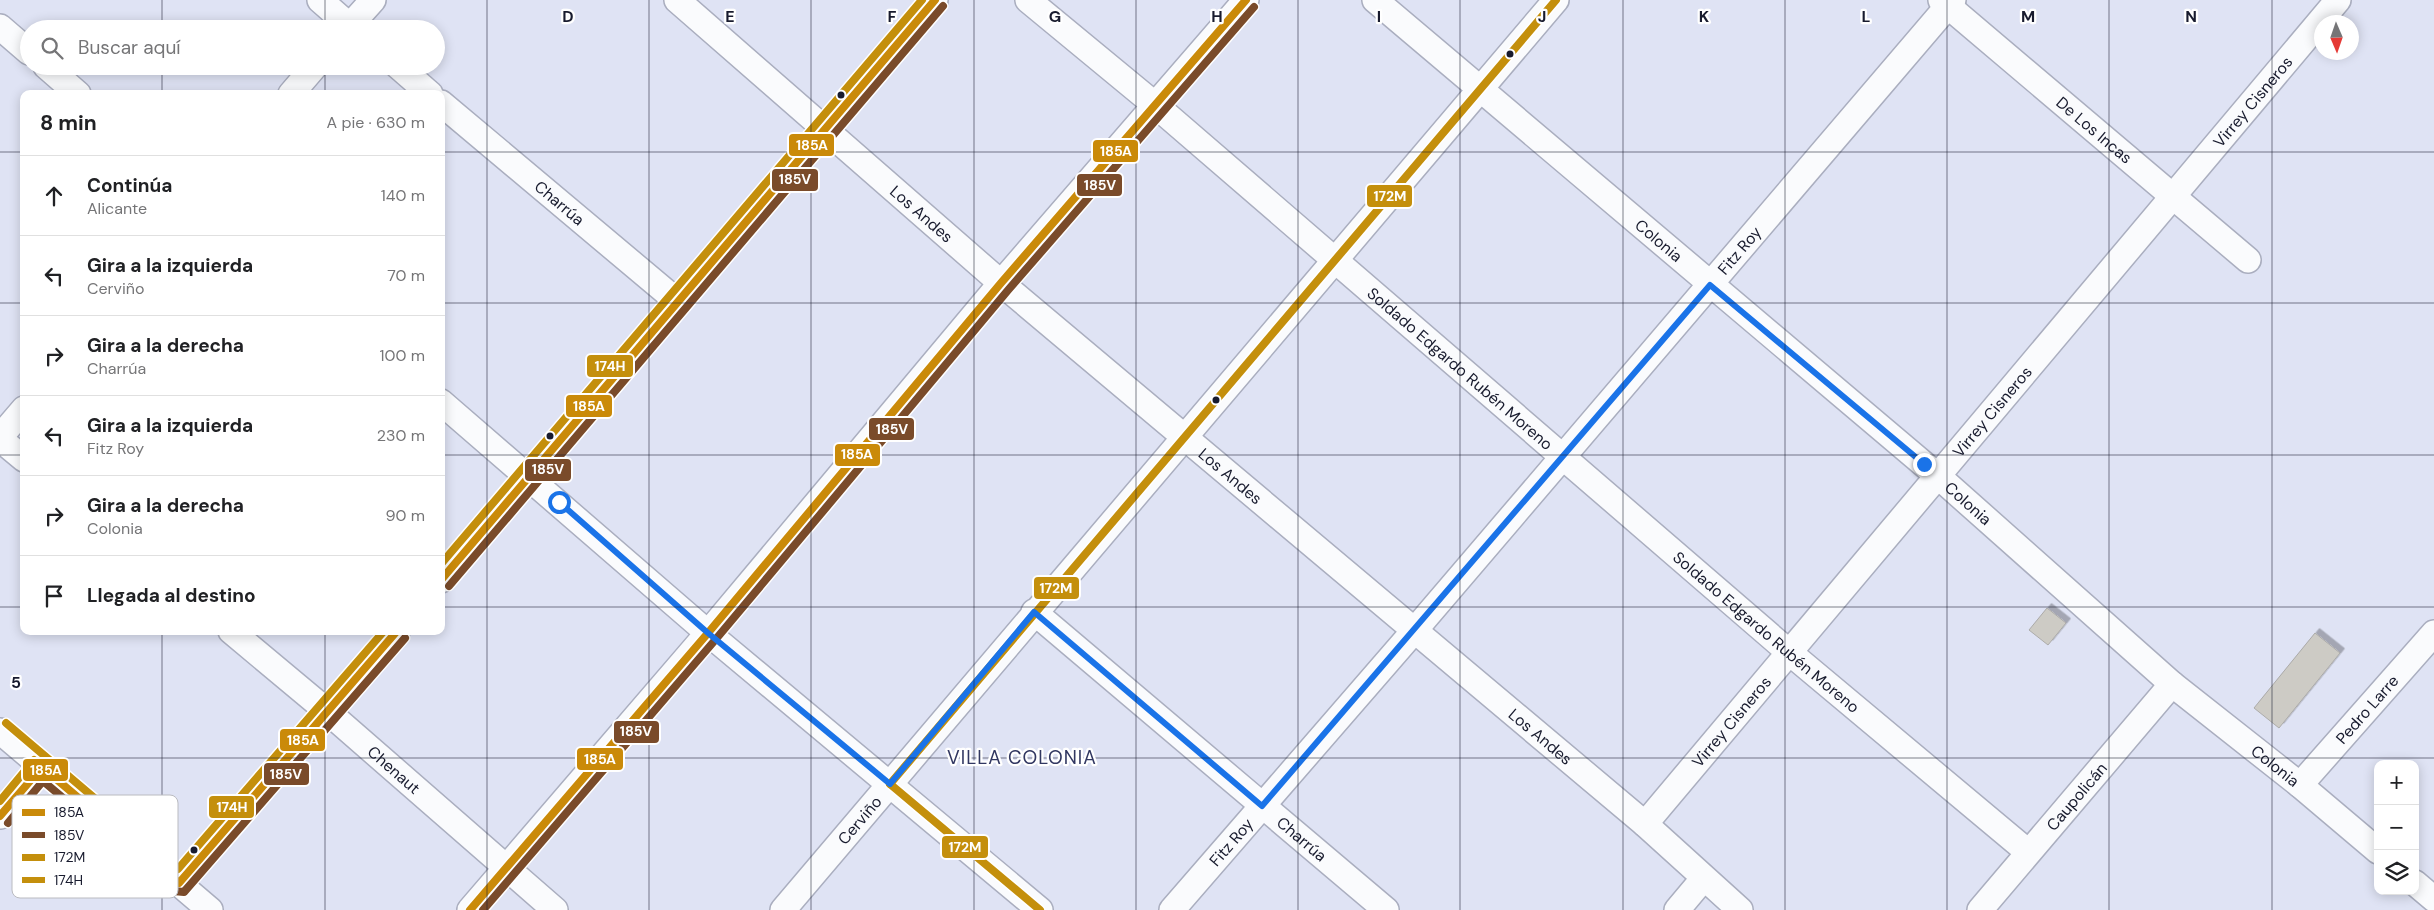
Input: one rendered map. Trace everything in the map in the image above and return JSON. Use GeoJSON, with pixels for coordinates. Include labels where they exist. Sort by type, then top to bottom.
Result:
{"type":"FeatureCollection","features":[{"type":"Feature","properties":{"kind":"street"},"geometry":{"type":"LineString","coordinates":[[320,0],[341,20]]}},
{"type":"Feature","properties":{"kind":"street"},"geometry":{"type":"LineString","coordinates":[[357,20],[373,0]]}},
{"type":"Feature","properties":{"kind":"street","name":"Los Andes"},"geometry":{"type":"LineString","coordinates":[[677,0],[825,127],[1001,283],[1644,824],[1703,879],[1740,910]]}},
{"type":"Feature","properties":{"kind":"street"},"geometry":{"type":"LineString","coordinates":[[445,575],[935,0]]}},
{"type":"Feature","properties":{"kind":"street","name":"Soldado Edgardo Rubén Moreno"},"geometry":{"type":"LineString","coordinates":[[1028,0],[1154,104],[1790,653],[2028,852]]}},
{"type":"Feature","properties":{"kind":"street"},"geometry":{"type":"LineString","coordinates":[[470,910],[708,633],[1001,283],[1246,0]]}},
{"type":"Feature","properties":{"kind":"street","name":"Colonia"},"geometry":{"type":"LineString","coordinates":[[1375,0],[1481,88],[1710,285],[1939,476],[2172,684],[2300,785],[2377,850]]}},
{"type":"Feature","properties":{"kind":"street","name":"Cerviño"},"geometry":{"type":"LineString","coordinates":[[783,910],[1183,436],[1335,261],[1556,0]]}},
{"type":"Feature","properties":{"kind":"street","name":"Virrey Cisneros"},"geometry":{"type":"LineString","coordinates":[[1644,824],[1790,653],[2338,0]]}},
{"type":"Feature","properties":{"kind":"street","name":"De Los Incas"},"geometry":{"type":"LineString","coordinates":[[1947,2],[2248,260]]}},
{"type":"Feature","properties":{"kind":"street","name":"Fitz Roy"},"geometry":{"type":"LineString","coordinates":[[1172,910],[1710,285],[1947,2]]}},
{"type":"Feature","properties":{"kind":"street"},"geometry":{"type":"LineString","coordinates":[[0,27],[20,44]]}},
{"type":"Feature","properties":{"kind":"street"},"geometry":{"type":"LineString","coordinates":[[56,75],[73,90]]}},
{"type":"Feature","properties":{"kind":"street"},"geometry":{"type":"LineString","coordinates":[[294,90],[307,75]]}},
{"type":"Feature","properties":{"kind":"street"},"geometry":{"type":"LineString","coordinates":[[408,75],[425,90]]}},
{"type":"Feature","properties":{"kind":"street","name":"Charrúa"},"geometry":{"type":"LineString","coordinates":[[445,106],[678,302]]}},
{"type":"Feature","properties":{"kind":"street"},"geometry":{"type":"LineString","coordinates":[[445,405],[530,476],[708,633],[1040,910]]}},
{"type":"Feature","properties":{"kind":"street"},"geometry":{"type":"LineString","coordinates":[[20,414],[0,438],[20,456]]}},
{"type":"Feature","properties":{"kind":"street","name":"Charrúa"},"geometry":{"type":"LineString","coordinates":[[1034,612],[1386,910]]}},
{"type":"Feature","properties":{"kind":"street","name":"Pedro Larre"},"geometry":{"type":"LineString","coordinates":[[2300,785],[2434,633]]}},
{"type":"Feature","properties":{"kind":"street","name":"Chenaut"},"geometry":{"type":"LineString","coordinates":[[236,635],[328,712],[555,910]]}},
{"type":"Feature","properties":{"kind":"street"},"geometry":{"type":"LineString","coordinates":[[210,910],[179,883],[394,635]]}},
{"type":"Feature","properties":{"kind":"street","name":"Caupolicán"},"geometry":{"type":"LineString","coordinates":[[1980,910],[2172,684]]}},
{"type":"Feature","properties":{"kind":"street"},"geometry":{"type":"LineString","coordinates":[[0,732],[75,795]]}},
{"type":"Feature","properties":{"kind":"street"},"geometry":{"type":"LineString","coordinates":[[18,795],[42,767]]}},
{"type":"Feature","properties":{"kind":"street"},"geometry":{"type":"LineString","coordinates":[[0,816],[12,802]]}},
{"type":"Feature","properties":{"kind":"street"},"geometry":{"type":"LineString","coordinates":[[1677,910],[1703,879]]}},
{"type":"Feature","properties":{"kind":"street"},"geometry":{"type":"LineString","coordinates":[[2419,886],[2434,898]]}},
{"type":"Feature","properties":{"kind":"building"},"geometry":{"type":"Polygon","coordinates":[[[2047,608],[2066,623],[2048,645],[2029,630],[2047,608]]]}},
{"type":"Feature","properties":{"kind":"building"},"geometry":{"type":"Polygon","coordinates":[[[2315,633],[2340,653],[2279,728],[2254,708],[2315,633]]]}},
{"type":"Feature","properties":{"kind":"transit line","name":"174H"},"geometry":{"type":"LineString","coordinates":[[445,559],[922,0]]}},
{"type":"Feature","properties":{"kind":"transit line","name":"185A"},"geometry":{"type":"LineString","coordinates":[[445,575],[935,0]]}},
{"type":"Feature","properties":{"kind":"transit line","name":"185A"},"geometry":{"type":"LineString","coordinates":[[470,910],[708,633],[1001,283],[1246,0]]}},
{"type":"Feature","properties":{"kind":"transit line","name":"172M"},"geometry":{"type":"LineString","coordinates":[[890,784],[1556,0]]}},
{"type":"Feature","properties":{"kind":"transit line","name":"185V"},"geometry":{"type":"LineString","coordinates":[[449,586],[943,6]]}},
{"type":"Feature","properties":{"kind":"transit line","name":"185V"},"geometry":{"type":"LineString","coordinates":[[483,910],[716,639],[1009,289],[1254,7]]}},
{"type":"Feature","properties":{"kind":"transit line","name":"174H"},"geometry":{"type":"LineString","coordinates":[[178,869],[381,635]]}},
{"type":"Feature","properties":{"kind":"transit line","name":"185A"},"geometry":{"type":"LineString","coordinates":[[178,882],[394,635]]}},
{"type":"Feature","properties":{"kind":"transit line","name":"185V"},"geometry":{"type":"LineString","coordinates":[[178,891],[184,892],[405,638]]}},
{"type":"Feature","properties":{"kind":"transit line","name":"174H"},"geometry":{"type":"LineString","coordinates":[[6,723],[91,795]]}},
{"type":"Feature","properties":{"kind":"transit line","name":"174H"},"geometry":{"type":"LineString","coordinates":[[0,801],[34,760]]}},
{"type":"Feature","properties":{"kind":"transit line","name":"185A"},"geometry":{"type":"LineString","coordinates":[[18,795],[42,767],[75,795]]}},
{"type":"Feature","properties":{"kind":"transit line","name":"185V"},"geometry":{"type":"LineString","coordinates":[[31,795],[43,781],[60,795]]}},
{"type":"Feature","properties":{"kind":"transit line","name":"172M"},"geometry":{"type":"LineString","coordinates":[[890,784],[1040,910]]}},
{"type":"Feature","properties":{"kind":"transit line","name":"185A"},"geometry":{"type":"LineString","coordinates":[[0,816],[12,802]]}},
{"type":"Feature","properties":{"kind":"transit line","name":"185V"},"geometry":{"type":"LineString","coordinates":[[8,823],[12,818]]}},
{"type":"Feature","properties":{"kind":"district","name":"VILLA COLONIA"},"geometry":{"type":"Point","coordinates":[1022,757]}},
{"type":"Feature","properties":{"kind":"route"},"geometry":{"type":"LineString","coordinates":[[559,502],[708,633],[890,784],[1034,612],[1262,806],[1710,285],[1924,464]]}}]}
